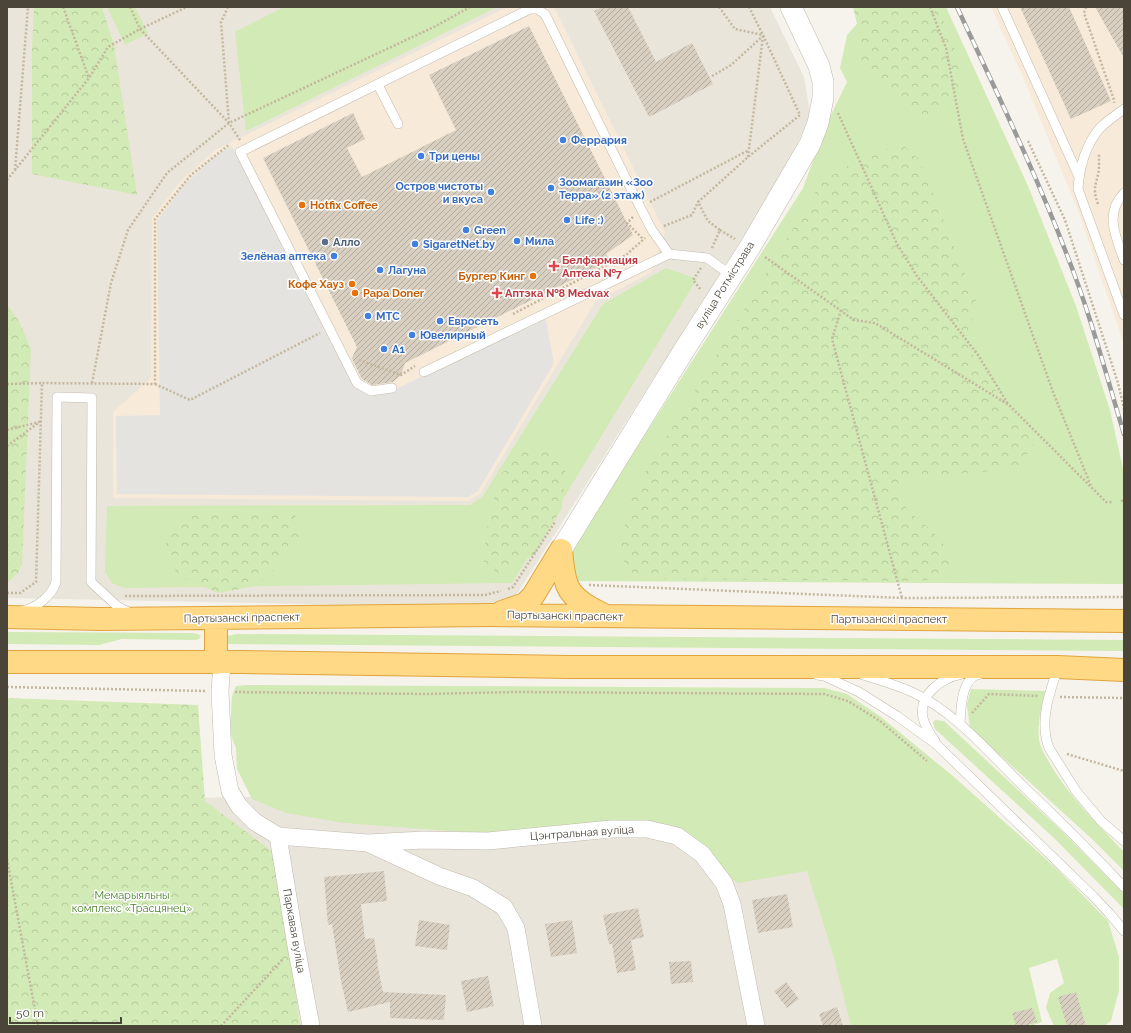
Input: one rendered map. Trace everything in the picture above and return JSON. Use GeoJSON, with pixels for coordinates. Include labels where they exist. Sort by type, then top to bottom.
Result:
{"type":"FeatureCollection","features":[{"type":"Feature","properties":{"kind":"highway"},"geometry":{"type":"LineString","coordinates":[[492,615],[525,604],[533,596],[561,550]]}},
{"type":"Feature","properties":{"kind":"highway"},"geometry":{"type":"LineString","coordinates":[[561,550],[563,569],[567,585],[573,595],[587,606],[607,617]]}},
{"type":"Feature","properties":{"kind":"highway","name":"Партызанскі праспект"},"geometry":{"type":"LineString","coordinates":[[7,616],[101,620],[492,615],[1124,621]]}},
{"type":"Feature","properties":{"kind":"highway"},"geometry":{"type":"LineString","coordinates":[[216,619],[219,663]]}},
{"type":"Feature","properties":{"kind":"highway"},"geometry":{"type":"LineString","coordinates":[[7,662],[569,667],[1058,667],[1124,670]]}},
{"type":"Feature","properties":{"kind":"street","name":"вуліца Ротмістрава"},"geometry":{"type":"LineString","coordinates":[[561,550],[754,240],[810,144],[818,123],[823,98],[823,82],[819,66],[791,7]]}},
{"type":"Feature","properties":{"kind":"street"},"geometry":{"type":"LineString","coordinates":[[219,663],[223,754],[230,791],[239,806],[254,822],[278,836]]}},
{"type":"Feature","properties":{"kind":"street","name":"Цэнтральная вуліца"},"geometry":{"type":"LineString","coordinates":[[278,836],[368,843],[424,840],[488,841],[611,829],[646,829],[678,836],[702,854],[724,883],[732,904],[756,1026]]}},
{"type":"Feature","properties":{"kind":"street","name":"Паркавая вуліца"},"geometry":{"type":"LineString","coordinates":[[278,836],[311,1026]]}},
{"type":"Feature","properties":{"kind":"street","name":"Цэнтральная вуліца"},"geometry":{"type":"LineString","coordinates":[[368,843],[439,876],[473,888],[504,907],[516,928],[532,1026]]}},
{"type":"Feature","properties":{"kind":"lane"},"geometry":{"type":"LineString","coordinates":[[1002,7],[1079,177]]}},
{"type":"Feature","properties":{"kind":"lane"},"geometry":{"type":"LineString","coordinates":[[392,388],[371,391],[356,382],[240,152],[530,9],[537,9],[545,14],[640,207],[652,230],[669,254]]}},
{"type":"Feature","properties":{"kind":"lane"},"geometry":{"type":"LineString","coordinates":[[378,85],[398,124]]}},
{"type":"Feature","properties":{"kind":"lane"},"geometry":{"type":"LineString","coordinates":[[1124,109],[1100,128],[1085,154],[1079,177],[1078,188],[1124,315]]}},
{"type":"Feature","properties":{"kind":"lane"},"geometry":{"type":"LineString","coordinates":[[1124,193],[1114,208],[1113,227],[1124,260]]}},
{"type":"Feature","properties":{"kind":"lane"},"geometry":{"type":"LineString","coordinates":[[422,367],[542,315],[669,254],[707,258],[731,275]]}},
{"type":"Feature","properties":{"kind":"lane"},"geometry":{"type":"LineString","coordinates":[[7,616],[27,610],[41,602],[54,589],[56,582],[58,397],[92,398],[91,582],[118,606],[129,612],[156,619]]}},
{"type":"Feature","properties":{"kind":"lane"},"geometry":{"type":"LineString","coordinates":[[836,666],[912,692],[960,724],[1124,887]]}},
{"type":"Feature","properties":{"kind":"lane"},"geometry":{"type":"LineString","coordinates":[[783,667],[824,676],[859,692],[936,744],[1093,896],[1109,912],[1124,931]]}},
{"type":"Feature","properties":{"kind":"lane"},"geometry":{"type":"LineString","coordinates":[[936,744],[926,727],[923,718],[924,699],[936,686],[958,675],[1000,667]]}},
{"type":"Feature","properties":{"kind":"lane"},"geometry":{"type":"LineString","coordinates":[[960,724],[966,686],[974,676],[1000,667]]}},
{"type":"Feature","properties":{"kind":"lane"},"geometry":{"type":"LineString","coordinates":[[1058,667],[1048,697],[1044,718],[1049,748],[1076,790],[1101,821],[1124,841]]}},
{"type":"Feature","properties":{"kind":"path"},"geometry":{"type":"LineString","coordinates":[[15,170],[28,7]]}},
{"type":"Feature","properties":{"kind":"path"},"geometry":{"type":"LineString","coordinates":[[63,7],[89,78]]}},
{"type":"Feature","properties":{"kind":"path"},"geometry":{"type":"LineString","coordinates":[[130,7],[140,29],[229,123]]}},
{"type":"Feature","properties":{"kind":"path"},"geometry":{"type":"LineString","coordinates":[[7,180],[89,78],[108,48],[140,29],[187,7]]}},
{"type":"Feature","properties":{"kind":"path"},"geometry":{"type":"LineString","coordinates":[[228,7],[221,22],[229,123]]}},
{"type":"Feature","properties":{"kind":"path"},"geometry":{"type":"LineString","coordinates":[[92,384],[110,283],[128,230],[167,173],[229,123],[436,26],[470,7]]}},
{"type":"Feature","properties":{"kind":"path"},"geometry":{"type":"LineString","coordinates":[[719,7],[736,29],[763,35]]}},
{"type":"Feature","properties":{"kind":"path"},"geometry":{"type":"LineString","coordinates":[[513,315],[626,255],[652,230],[692,215],[698,202],[748,157],[800,115],[749,7]]}},
{"type":"Feature","properties":{"kind":"path"},"geometry":{"type":"LineString","coordinates":[[930,7],[946,48],[963,139],[1052,392],[1091,486]]}},
{"type":"Feature","properties":{"kind":"path"},"geometry":{"type":"LineString","coordinates":[[712,76],[731,65],[763,35]]}},
{"type":"Feature","properties":{"kind":"path"},"geometry":{"type":"LineString","coordinates":[[748,157],[763,35]]}},
{"type":"Feature","properties":{"kind":"path"},"geometry":{"type":"LineString","coordinates":[[836,110],[897,244],[917,276],[978,355],[1009,405]]}},
{"type":"Feature","properties":{"kind":"path"},"geometry":{"type":"LineString","coordinates":[[1028,141],[1065,220],[1118,382],[1124,409]]}},
{"type":"Feature","properties":{"kind":"path"},"geometry":{"type":"LineString","coordinates":[[155,384],[155,219],[191,175],[232,143]]}},
{"type":"Feature","properties":{"kind":"path"},"geometry":{"type":"LineString","coordinates":[[643,240],[627,223],[640,207],[749,150]]}},
{"type":"Feature","properties":{"kind":"path"},"geometry":{"type":"LineString","coordinates":[[698,202],[708,221],[720,230],[707,258],[693,280],[704,294]]}},
{"type":"Feature","properties":{"kind":"path"},"geometry":{"type":"LineString","coordinates":[[763,257],[854,320],[875,324],[1009,405],[1106,502],[1113,502]]}},
{"type":"Feature","properties":{"kind":"path"},"geometry":{"type":"LineString","coordinates":[[840,310],[832,339],[902,598]]}},
{"type":"Feature","properties":{"kind":"path"},"geometry":{"type":"LineString","coordinates":[[7,384],[155,384],[190,400],[330,328]]}},
{"type":"Feature","properties":{"kind":"path"},"geometry":{"type":"LineString","coordinates":[[352,358],[401,375],[406,370],[422,367]]}},
{"type":"Feature","properties":{"kind":"path"},"geometry":{"type":"LineString","coordinates":[[7,593],[20,593],[36,582],[42,383]]}},
{"type":"Feature","properties":{"kind":"path"},"geometry":{"type":"LineString","coordinates":[[7,430],[42,421]]}},
{"type":"Feature","properties":{"kind":"path"},"geometry":{"type":"LineString","coordinates":[[7,446],[42,421]]}},
{"type":"Feature","properties":{"kind":"path"},"geometry":{"type":"LineString","coordinates":[[124,596],[485,595],[513,587],[557,520]]}},
{"type":"Feature","properties":{"kind":"path"},"geometry":{"type":"LineString","coordinates":[[582,585],[902,598],[1124,597]]}},
{"type":"Feature","properties":{"kind":"path"},"geometry":{"type":"LineString","coordinates":[[7,686],[246,692],[426,694],[515,692],[600,694],[824,694],[848,701],[880,721],[927,761]]}},
{"type":"Feature","properties":{"kind":"path"},"geometry":{"type":"LineString","coordinates":[[969,717],[988,694],[1048,697],[1124,698]]}},
{"type":"Feature","properties":{"kind":"path"},"geometry":{"type":"LineString","coordinates":[[1049,748],[1124,771]]}},
{"type":"Feature","properties":{"kind":"path"},"geometry":{"type":"LineString","coordinates":[[7,859],[38,1026]]}},
{"type":"Feature","properties":{"kind":"path"},"geometry":{"type":"LineString","coordinates":[[221,1026],[296,946]]}},
{"type":"Feature","properties":{"kind":"shaded area"},"geometry":{"type":"Polygon","coordinates":[[[7,7],[770,7],[804,77],[810,113],[790,163],[508,608],[7,598],[7,7]]]}},
{"type":"Feature","properties":{"kind":"shaded area"},"geometry":{"type":"Polygon","coordinates":[[[507,7],[554,7],[665,232],[652,272],[595,302],[480,494],[468,501],[113,498],[113,412],[151,378],[152,218],[181,181],[215,150],[507,7]]]}},
{"type":"Feature","properties":{"kind":"shaded area"},"geometry":{"type":"Polygon","coordinates":[[[991,7],[1124,7],[1124,344],[1077,208],[1022,75],[991,7]]]}},
{"type":"Feature","properties":{"kind":"shaded area"},"geometry":{"type":"Polygon","coordinates":[[[232,146],[342,359],[353,386],[368,394],[396,389],[545,316],[554,363],[478,491],[468,497],[117,494],[116,416],[160,415],[157,221],[184,185],[216,155],[232,146]]]}},
{"type":"Feature","properties":{"kind":"shaded area"},"geometry":{"type":"Polygon","coordinates":[[[758,791],[840,904],[872,1026],[7,1026],[7,800],[758,791]]]}},
{"type":"Feature","properties":{"kind":"green space"},"geometry":{"type":"Polygon","coordinates":[[[34,7],[102,7],[114,45],[137,195],[32,174],[32,49],[34,7]]]}},
{"type":"Feature","properties":{"kind":"green space"},"geometry":{"type":"Polygon","coordinates":[[[107,7],[135,7],[148,33],[125,45],[107,7]]]}},
{"type":"Feature","properties":{"kind":"green space"},"geometry":{"type":"Polygon","coordinates":[[[284,7],[497,7],[246,131],[235,32],[284,7]]]}},
{"type":"Feature","properties":{"kind":"green space"},"geometry":{"type":"Polygon","coordinates":[[[853,7],[935,7],[942,17],[958,56],[960,94],[932,121],[881,86],[862,67],[858,28],[853,7]]]}},
{"type":"Feature","properties":{"kind":"green space"},"geometry":{"type":"Polygon","coordinates":[[[872,7],[946,7],[1028,186],[1076,306],[1110,410],[1124,473],[1124,584],[572,581],[568,567],[573,547],[803,188],[827,123],[847,82],[840,68],[847,35],[872,7]]]}},
{"type":"Feature","properties":{"kind":"green space"},"geometry":{"type":"Polygon","coordinates":[[[904,146],[919,159],[978,305],[966,336],[978,369],[1036,439],[1019,469],[912,477],[899,488],[899,500],[911,513],[930,529],[947,548],[950,560],[949,570],[936,579],[916,581],[658,579],[633,573],[618,554],[632,494],[822,181],[873,152],[904,146]]]}},
{"type":"Feature","properties":{"kind":"green space"},"geometry":{"type":"Polygon","coordinates":[[[666,268],[697,279],[512,583],[124,588],[112,583],[105,572],[107,506],[470,505],[483,496],[603,304],[666,268]]]}},
{"type":"Feature","properties":{"kind":"green space"},"geometry":{"type":"Polygon","coordinates":[[[7,304],[20,323],[31,349],[22,564],[18,573],[7,583],[7,304]]]}},
{"type":"Feature","properties":{"kind":"green space"},"geometry":{"type":"Polygon","coordinates":[[[527,449],[544,450],[566,464],[562,508],[535,554],[500,575],[483,561],[489,515],[502,473],[527,449]]]}},
{"type":"Feature","properties":{"kind":"green space"},"geometry":{"type":"Polygon","coordinates":[[[239,510],[295,515],[301,541],[290,555],[256,586],[218,593],[177,575],[166,543],[183,517],[239,510]]]}},
{"type":"Feature","properties":{"kind":"green space"},"geometry":{"type":"Polygon","coordinates":[[[7,632],[192,633],[201,636],[199,639],[194,640],[122,639],[99,645],[7,644],[7,632]]]}},
{"type":"Feature","properties":{"kind":"green space"},"geometry":{"type":"Polygon","coordinates":[[[237,634],[1124,640],[1124,651],[225,644],[226,636],[237,634]]]}},
{"type":"Feature","properties":{"kind":"green space"},"geometry":{"type":"Polygon","coordinates":[[[236,686],[824,688],[847,694],[881,717],[954,777],[1056,868],[1108,921],[1119,957],[1119,990],[1111,1021],[1104,1026],[1054,1026],[1046,1008],[1050,993],[1064,983],[1057,959],[1029,968],[1042,1022],[1029,1026],[851,1026],[834,958],[807,871],[739,883],[726,874],[698,841],[688,833],[674,828],[490,834],[344,823],[286,813],[252,799],[237,769],[236,748],[230,733],[232,696],[236,686]]]}},
{"type":"Feature","properties":{"kind":"green space"},"geometry":{"type":"Polygon","coordinates":[[[971,689],[1045,691],[1039,727],[1039,739],[1042,748],[1046,757],[1074,798],[1124,852],[1124,871],[1092,839],[970,728],[967,704],[971,689]]]}},
{"type":"Feature","properties":{"kind":"green space","name":"Мемарыяльны комплекс «Трасцянец»"},"geometry":{"type":"Polygon","coordinates":[[[7,698],[198,705],[205,801],[277,855],[300,1026],[7,1026],[7,698]]]}},
{"type":"Feature","properties":{"kind":"green space"},"geometry":{"type":"Polygon","coordinates":[[[935,720],[944,721],[1064,833],[1124,894],[1124,909],[1054,838],[935,729],[933,723],[935,720]]]}},
{"type":"Feature","properties":{"kind":"building"},"geometry":{"type":"Polygon","coordinates":[[[602,7],[628,7],[656,62],[692,43],[713,84],[649,117],[594,11],[602,7]]]}},
{"type":"Feature","properties":{"kind":"building"},"geometry":{"type":"Polygon","coordinates":[[[1020,7],[1069,7],[1111,101],[1071,119],[1020,7]]]}},
{"type":"Feature","properties":{"kind":"building"},"geometry":{"type":"Polygon","coordinates":[[[1095,7],[1124,7],[1124,58],[1095,7]]]}},
{"type":"Feature","properties":{"kind":"building"},"geometry":{"type":"Polygon","coordinates":[[[529,26],[633,235],[606,254],[610,261],[405,363],[401,375],[393,382],[372,385],[362,379],[353,361],[352,358],[357,347],[263,158],[353,113],[365,139],[347,148],[362,177],[456,130],[429,75],[529,26]]]}},
{"type":"Feature","properties":{"kind":"building"},"geometry":{"type":"Polygon","coordinates":[[[384,871],[387,901],[361,904],[365,939],[374,938],[383,992],[446,995],[444,1020],[390,1018],[390,1002],[348,1012],[341,981],[332,924],[328,925],[324,877],[384,871]]]}},
{"type":"Feature","properties":{"kind":"building"},"geometry":{"type":"Polygon","coordinates":[[[787,894],[793,927],[758,933],[752,900],[787,894]]]}},
{"type":"Feature","properties":{"kind":"building"},"geometry":{"type":"Polygon","coordinates":[[[638,908],[644,937],[631,940],[636,970],[617,973],[612,944],[609,944],[603,915],[638,908]]]}},
{"type":"Feature","properties":{"kind":"building"},"geometry":{"type":"Polygon","coordinates":[[[419,920],[450,925],[447,950],[415,946],[419,920]]]}},
{"type":"Feature","properties":{"kind":"building"},"geometry":{"type":"Polygon","coordinates":[[[572,920],[577,953],[551,957],[545,924],[572,920]]]}},
{"type":"Feature","properties":{"kind":"building"},"geometry":{"type":"Polygon","coordinates":[[[691,961],[693,982],[671,984],[669,962],[691,961]]]}},
{"type":"Feature","properties":{"kind":"building"},"geometry":{"type":"Polygon","coordinates":[[[488,976],[494,1006],[467,1012],[461,981],[488,976]]]}},
{"type":"Feature","properties":{"kind":"building"},"geometry":{"type":"Polygon","coordinates":[[[786,982],[799,999],[787,1008],[774,991],[786,982]]]}},
{"type":"Feature","properties":{"kind":"building"},"geometry":{"type":"Polygon","coordinates":[[[1076,992],[1086,1026],[1067,1026],[1058,997],[1076,992]]]}},
{"type":"Feature","properties":{"kind":"building"},"geometry":{"type":"Polygon","coordinates":[[[837,1007],[843,1026],[823,1026],[819,1014],[837,1007]]]}},
{"type":"Feature","properties":{"kind":"building"},"geometry":{"type":"Polygon","coordinates":[[[1032,1008],[1037,1022],[1024,1026],[1016,1026],[1012,1013],[1032,1008]]]}},
{"type":"Feature","properties":{"kind":"railway"},"geometry":{"type":"LineString","coordinates":[[957,7],[1000,99],[1055,224],[1090,321],[1124,434]]}},
{"type":"Feature","properties":{"kind":"place","name":"Феррария"},"geometry":{"type":"Point","coordinates":[563,140]}},
{"type":"Feature","properties":{"kind":"place","name":"Три цены"},"geometry":{"type":"Point","coordinates":[421,156]}},
{"type":"Feature","properties":{"kind":"place","name":"Зоомагазин «Зоо Терра» (2 этаж)"},"geometry":{"type":"Point","coordinates":[551,188]}},
{"type":"Feature","properties":{"kind":"place","name":"Остров чистоты и вкуса"},"geometry":{"type":"Point","coordinates":[491,192]}},
{"type":"Feature","properties":{"kind":"place","name":"Hotfix Coffee"},"geometry":{"type":"Point","coordinates":[302,205]}},
{"type":"Feature","properties":{"kind":"place","name":"Life :)"},"geometry":{"type":"Point","coordinates":[567,220]}},
{"type":"Feature","properties":{"kind":"place","name":"Green"},"geometry":{"type":"Point","coordinates":[466,230]}},
{"type":"Feature","properties":{"kind":"place","name":"Мила"},"geometry":{"type":"Point","coordinates":[517,241]}},
{"type":"Feature","properties":{"kind":"place","name":"Алло"},"geometry":{"type":"Point","coordinates":[325,242]}},
{"type":"Feature","properties":{"kind":"place","name":"SigaretNet.by"},"geometry":{"type":"Point","coordinates":[415,244]}},
{"type":"Feature","properties":{"kind":"place","name":"Зелёная аптека"},"geometry":{"type":"Point","coordinates":[334,256]}},
{"type":"Feature","properties":{"kind":"place","name":"Белфармация Аптека №7"},"geometry":{"type":"Point","coordinates":[554,266]}},
{"type":"Feature","properties":{"kind":"place","name":"Лагуна"},"geometry":{"type":"Point","coordinates":[380,270]}},
{"type":"Feature","properties":{"kind":"place","name":"Бургер Кинг"},"geometry":{"type":"Point","coordinates":[533,276]}},
{"type":"Feature","properties":{"kind":"place","name":"Кофе Хауз"},"geometry":{"type":"Point","coordinates":[352,284]}},
{"type":"Feature","properties":{"kind":"place","name":"Papa Doner"},"geometry":{"type":"Point","coordinates":[355,293]}},
{"type":"Feature","properties":{"kind":"place","name":"Аптэка №8 Medvax"},"geometry":{"type":"Point","coordinates":[497,293]}},
{"type":"Feature","properties":{"kind":"place","name":"МТС"},"geometry":{"type":"Point","coordinates":[368,316]}},
{"type":"Feature","properties":{"kind":"place","name":"Евросеть"},"geometry":{"type":"Point","coordinates":[440,321]}},
{"type":"Feature","properties":{"kind":"place","name":"Ювелирный"},"geometry":{"type":"Point","coordinates":[412,335]}},
{"type":"Feature","properties":{"kind":"place","name":"A1"},"geometry":{"type":"Point","coordinates":[384,349]}}]}
